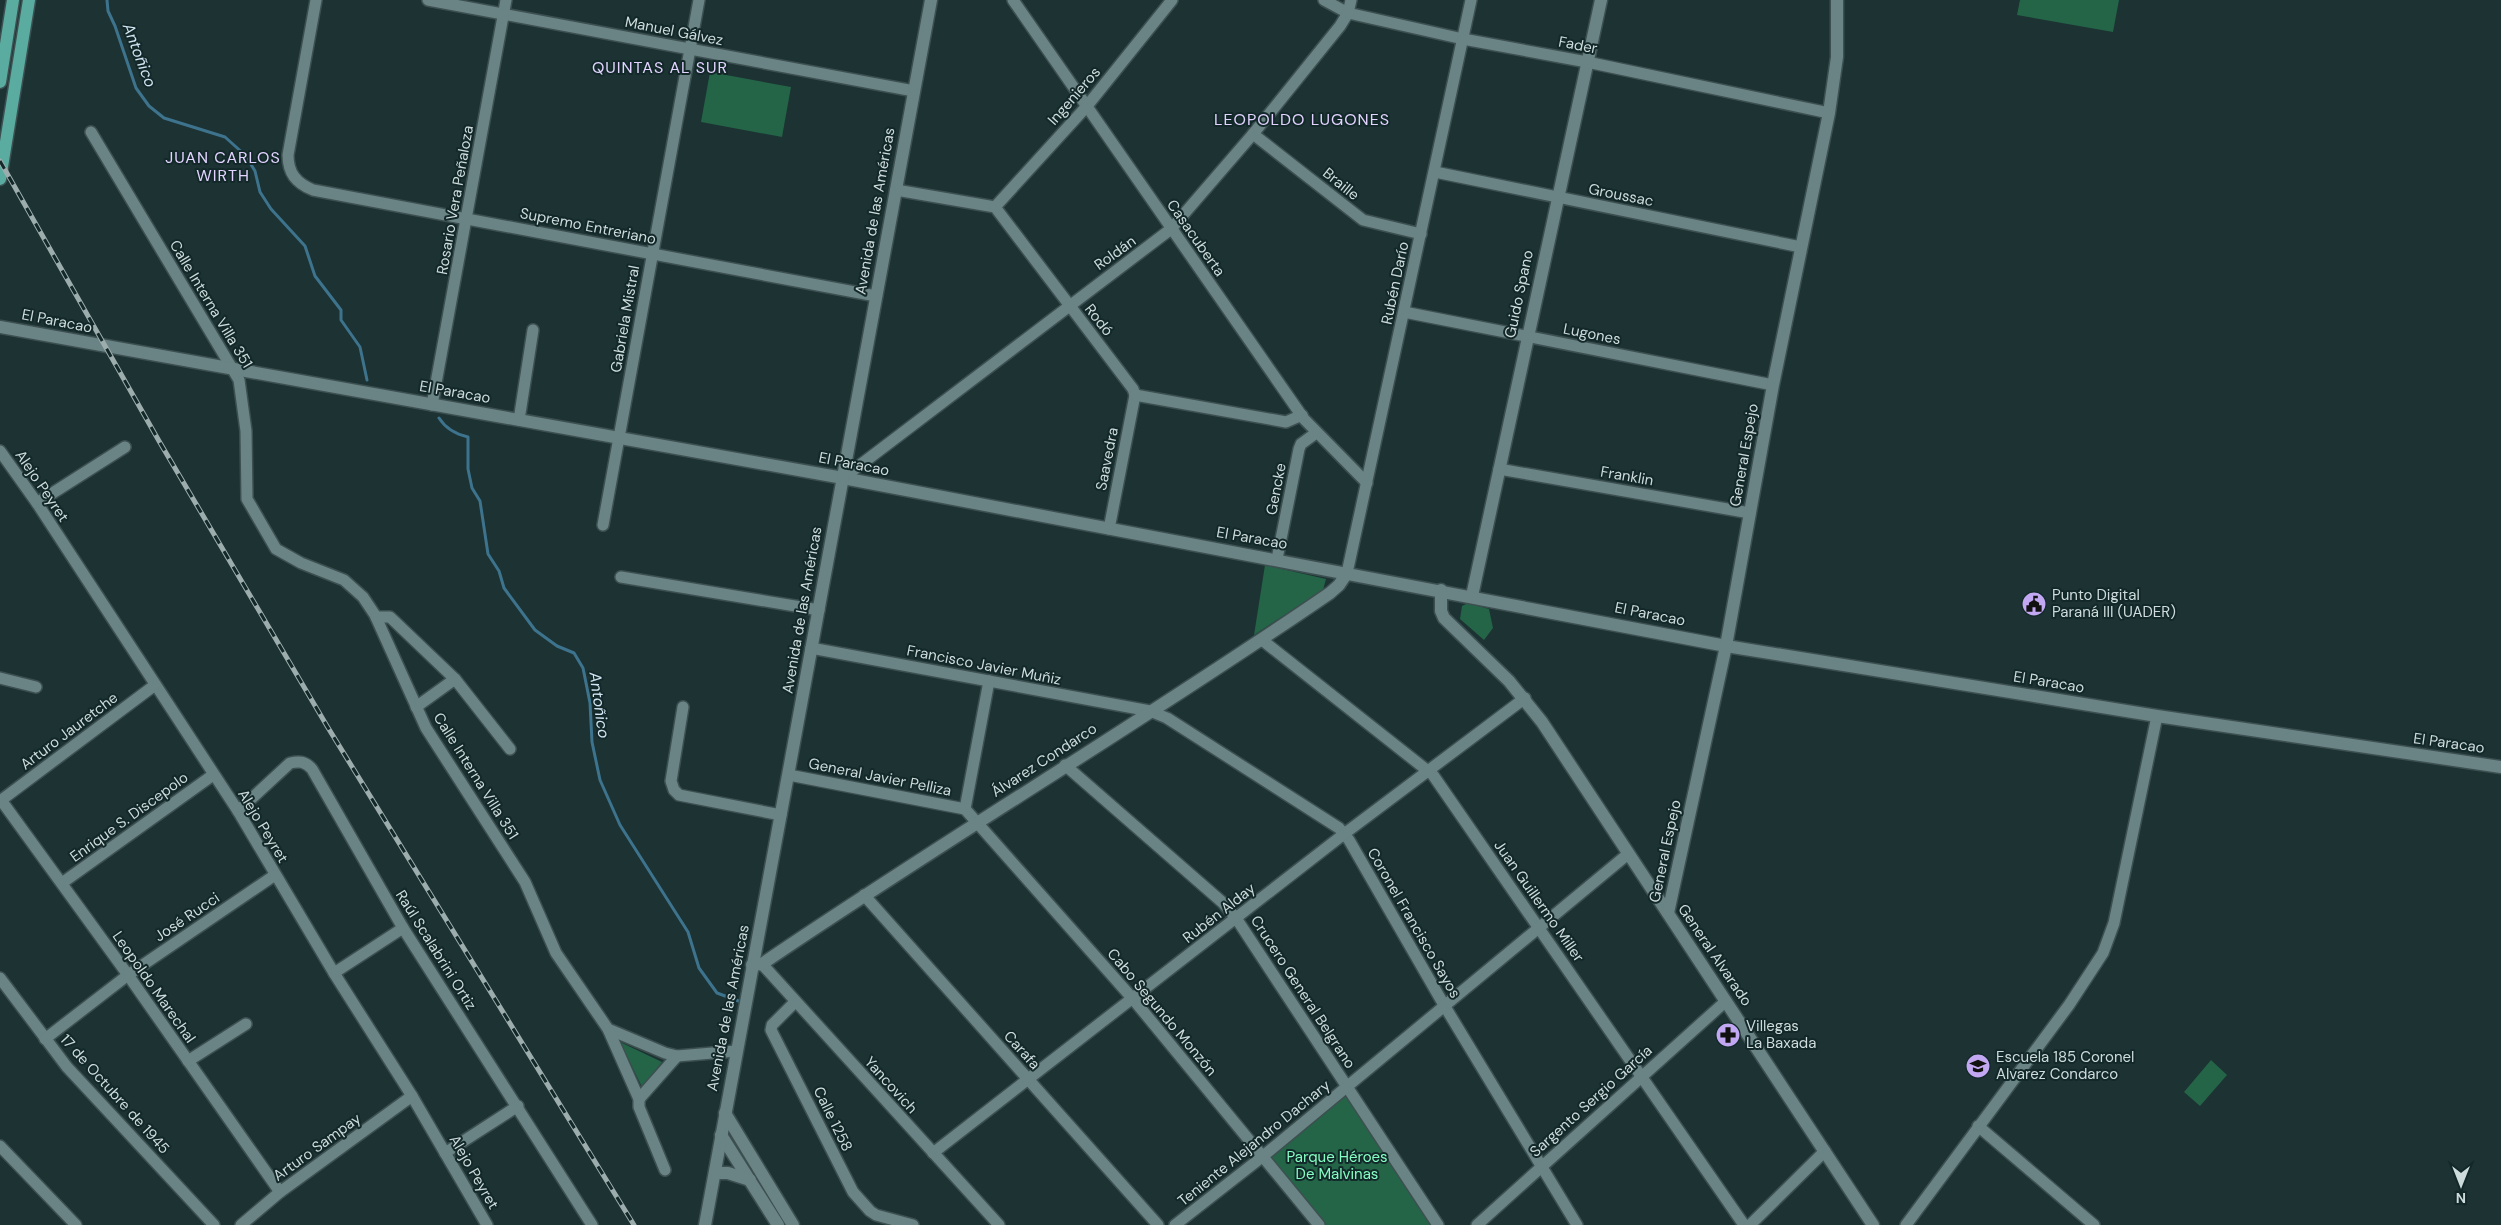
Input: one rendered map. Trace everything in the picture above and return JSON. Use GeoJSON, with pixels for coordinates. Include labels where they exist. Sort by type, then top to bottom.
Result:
{"type":"FeatureCollection","features":[{"type":"Feature","properties":{"kind":"main road"},"geometry":{"type":"LineString","coordinates":[[0,82],[13,0]]}},
{"type":"Feature","properties":{"kind":"main road"},"geometry":{"type":"LineString","coordinates":[[0,179],[29,0]]}},
{"type":"Feature","properties":{"kind":"main road","name":"Avenida de las Américas"},"geometry":{"type":"LineString","coordinates":[[705,1225],[736,1051],[757,964],[811,648],[931,0]]}},
{"type":"Feature","properties":{"kind":"main road","name":"Guido Spano"},"geometry":{"type":"LineString","coordinates":[[1472,596],[1601,0]]}},
{"type":"Feature","properties":{"kind":"main road","name":"General Espejo"},"geometry":{"type":"LineString","coordinates":[[1668,913],[1726,646],[1773,385],[1829,113],[1837,57],[1837,0]]}},
{"type":"Feature","properties":{"kind":"main road","name":"El Paracao"},"geometry":{"type":"LineString","coordinates":[[0,327],[843,478],[1441,590],[1726,646],[2157,716],[2501,767]]}},
{"type":"Feature","properties":{"kind":"main road","name":"Álvarez Condarco"},"geometry":{"type":"LineString","coordinates":[[757,964],[1262,640],[1330,593],[1339,585],[1347,573]]}},
{"type":"Feature","properties":{"kind":"main road","name":"General Alvarado"},"geometry":{"type":"LineString","coordinates":[[1441,590],[1441,611],[1444,618],[1525,698],[1542,722],[1873,1225]]}},
{"type":"Feature","properties":{"kind":"main road"},"geometry":{"type":"LineString","coordinates":[[725,1113],[793,1225]]}},
{"type":"Feature","properties":{"kind":"main road"},"geometry":{"type":"LineString","coordinates":[[721,1135],[778,1225]]}},
{"type":"Feature","properties":{"kind":"main road"},"geometry":{"type":"LineString","coordinates":[[715,1173],[728,1173],[750,1180]]}},
{"type":"Feature","properties":{"kind":"street","name":"Supremo Entreriano"},"geometry":{"type":"LineString","coordinates":[[316,0],[288,155],[288,165],[297,181],[313,190],[876,296]]}},
{"type":"Feature","properties":{"kind":"street","name":"Manuel Gálvez"},"geometry":{"type":"LineString","coordinates":[[428,0],[914,91]]}},
{"type":"Feature","properties":{"kind":"street","name":"Rosario Vera Peñaloza"},"geometry":{"type":"LineString","coordinates":[[432,405],[506,0]]}},
{"type":"Feature","properties":{"kind":"street","name":"Gabriela Mistral"},"geometry":{"type":"LineString","coordinates":[[603,525],[699,0]]}},
{"type":"Feature","properties":{"kind":"street","name":"Casacuberta"},"geometry":{"type":"LineString","coordinates":[[1013,0],[1302,415],[1316,433],[1367,483]]}},
{"type":"Feature","properties":{"kind":"street","name":"Ingenieros"},"geometry":{"type":"LineString","coordinates":[[994,207],[1087,106],[1172,0]]}},
{"type":"Feature","properties":{"kind":"street","name":"Fader"},"geometry":{"type":"LineString","coordinates":[[1324,0],[1348,13],[1463,39],[1587,62],[1829,113]]}},
{"type":"Feature","properties":{"kind":"street","name":"Roldán"},"geometry":{"type":"LineString","coordinates":[[843,478],[1171,228],[1253,134],[1348,13],[1351,0]]}},
{"type":"Feature","properties":{"kind":"street","name":"Rubén Darío"},"geometry":{"type":"LineString","coordinates":[[1347,573],[1471,0]]}},
{"type":"Feature","properties":{"kind":"street","name":"Calle Interna Villa 351"},"geometry":{"type":"LineString","coordinates":[[91,132],[232,370],[240,380],[246,431],[247,499],[250,508],[276,549],[301,564],[344,580],[363,596],[376,617],[426,728],[525,882],[556,953],[608,1029],[639,1098],[639,1107],[665,1170]]}},
{"type":"Feature","properties":{"kind":"street","name":"Braille"},"geometry":{"type":"LineString","coordinates":[[1253,134],[1363,220],[1421,234]]}},
{"type":"Feature","properties":{"kind":"street","name":"Groussac"},"geometry":{"type":"LineString","coordinates":[[1435,172],[1801,247]]}},
{"type":"Feature","properties":{"kind":"street"},"geometry":{"type":"LineString","coordinates":[[896,190],[994,207]]}},
{"type":"Feature","properties":{"kind":"street","name":"Rodó"},"geometry":{"type":"LineString","coordinates":[[994,207],[1133,389],[1135,395]]}},
{"type":"Feature","properties":{"kind":"street","name":"Lugones"},"geometry":{"type":"LineString","coordinates":[[1404,312],[1773,385]]}},
{"type":"Feature","properties":{"kind":"street"},"geometry":{"type":"LineString","coordinates":[[519,420],[533,330]]}},
{"type":"Feature","properties":{"kind":"street"},"geometry":{"type":"LineString","coordinates":[[1135,395],[1286,422],[1302,415]]}},
{"type":"Feature","properties":{"kind":"street","name":"Saavedra"},"geometry":{"type":"LineString","coordinates":[[1109,529],[1135,395]]}},
{"type":"Feature","properties":{"kind":"street","name":"Gencke"},"geometry":{"type":"LineString","coordinates":[[1277,559],[1299,449],[1301,444],[1316,433]]}},
{"type":"Feature","properties":{"kind":"street"},"geometry":{"type":"LineString","coordinates":[[37,503],[125,447]]}},
{"type":"Feature","properties":{"kind":"street","name":"Alejo Peyret"},"geometry":{"type":"LineString","coordinates":[[0,451],[37,503],[238,811],[334,973],[412,1096],[445,1152],[482,1222]]}},
{"type":"Feature","properties":{"kind":"street","name":"Franklin"},"geometry":{"type":"LineString","coordinates":[[1499,469],[1750,513]]}},
{"type":"Feature","properties":{"kind":"street"},"geometry":{"type":"LineString","coordinates":[[621,577],[819,610]]}},
{"type":"Feature","properties":{"kind":"street"},"geometry":{"type":"LineString","coordinates":[[376,617],[390,618],[455,678],[510,749]]}},
{"type":"Feature","properties":{"kind":"street","name":"Juan Guillermo Miller"},"geometry":{"type":"LineString","coordinates":[[1262,640],[1429,770],[1744,1225]]}},
{"type":"Feature","properties":{"kind":"street","name":"Francisco Javier Muñiz"},"geometry":{"type":"LineString","coordinates":[[811,648],[1150,711]]}},
{"type":"Feature","properties":{"kind":"street"},"geometry":{"type":"LineString","coordinates":[[0,678],[36,687]]}},
{"type":"Feature","properties":{"kind":"street"},"geometry":{"type":"LineString","coordinates":[[416,707],[455,678]]}},
{"type":"Feature","properties":{"kind":"street"},"geometry":{"type":"LineString","coordinates":[[965,809],[989,681]]}},
{"type":"Feature","properties":{"kind":"street","name":"Arturo Jauretche"},"geometry":{"type":"LineString","coordinates":[[0,800],[155,684]]}},
{"type":"Feature","properties":{"kind":"street","name":"Rubén Alday"},"geometry":{"type":"LineString","coordinates":[[933,1153],[1344,834],[1525,698]]}},
{"type":"Feature","properties":{"kind":"street"},"geometry":{"type":"LineString","coordinates":[[683,707],[672,781],[674,790],[679,795],[781,815]]}},
{"type":"Feature","properties":{"kind":"street","name":"Coronel Francisco Sayos"},"geometry":{"type":"LineString","coordinates":[[1150,711],[1167,718],[1339,828],[1344,834],[1444,1005],[1577,1225]]}},
{"type":"Feature","properties":{"kind":"street"},"geometry":{"type":"LineString","coordinates":[[1906,1225],[2069,1005],[2097,962],[2109,939],[2114,923],[2157,716]]}},
{"type":"Feature","properties":{"kind":"street","name":"Raúl Scalabrini Ortiz"},"geometry":{"type":"LineString","coordinates":[[238,811],[290,764],[299,761],[307,764],[403,928],[592,1225]]}},
{"type":"Feature","properties":{"kind":"street","name":"Crucero General Belgrano"},"geometry":{"type":"LineString","coordinates":[[1065,765],[1222,902],[1236,918],[1438,1225]]}},
{"type":"Feature","properties":{"kind":"street","name":"Enrique S. Discepolo"},"geometry":{"type":"LineString","coordinates":[[62,883],[213,775]]}},
{"type":"Feature","properties":{"kind":"street","name":"General Javier Pelliza"},"geometry":{"type":"LineString","coordinates":[[789,775],[965,809]]}},
{"type":"Feature","properties":{"kind":"street","name":"Leopoldo Marechal"},"geometry":{"type":"LineString","coordinates":[[0,800],[128,975],[280,1192]]}},
{"type":"Feature","properties":{"kind":"street","name":"Cabo Segundo Monzón"},"geometry":{"type":"LineString","coordinates":[[965,809],[1133,999],[1319,1225]]}},
{"type":"Feature","properties":{"kind":"street","name":"Teniente Alejandro Dachary"},"geometry":{"type":"LineString","coordinates":[[1175,1225],[1262,1157],[1628,854]]}},
{"type":"Feature","properties":{"kind":"street","name":"José Rucci"},"geometry":{"type":"LineString","coordinates":[[46,1039],[128,975],[275,875]]}},
{"type":"Feature","properties":{"kind":"street","name":"Carafa"},"geometry":{"type":"LineString","coordinates":[[864,895],[1158,1225]]}},
{"type":"Feature","properties":{"kind":"street"},"geometry":{"type":"LineString","coordinates":[[334,973],[403,928]]}},
{"type":"Feature","properties":{"kind":"street","name":"Yancovich"},"geometry":{"type":"LineString","coordinates":[[757,964],[795,1002],[999,1225]]}},
{"type":"Feature","properties":{"kind":"street","name":"17 de Octubre de 1945"},"geometry":{"type":"LineString","coordinates":[[0,978],[67,1067],[214,1225]]}},
{"type":"Feature","properties":{"kind":"street","name":"Sargento Sergio García"},"geometry":{"type":"LineString","coordinates":[[1477,1225],[1726,1001]]}},
{"type":"Feature","properties":{"kind":"street","name":"Calle 1258"},"geometry":{"type":"LineString","coordinates":[[795,1002],[772,1025],[771,1030],[849,1186],[870,1211],[913,1225]]}},
{"type":"Feature","properties":{"kind":"street"},"geometry":{"type":"LineString","coordinates":[[188,1061],[246,1024]]}},
{"type":"Feature","properties":{"kind":"street"},"geometry":{"type":"LineString","coordinates":[[608,1029],[665,1053],[677,1056],[736,1051]]}},
{"type":"Feature","properties":{"kind":"street"},"geometry":{"type":"LineString","coordinates":[[639,1098],[677,1056]]}},
{"type":"Feature","properties":{"kind":"street","name":"Arturo Sampay"},"geometry":{"type":"LineString","coordinates":[[242,1225],[280,1192],[412,1096]]}},
{"type":"Feature","properties":{"kind":"street"},"geometry":{"type":"LineString","coordinates":[[445,1152],[518,1106]]}},
{"type":"Feature","properties":{"kind":"street"},"geometry":{"type":"LineString","coordinates":[[1978,1126],[2094,1225]]}},
{"type":"Feature","properties":{"kind":"street"},"geometry":{"type":"LineString","coordinates":[[0,1146],[76,1225]]}},
{"type":"Feature","properties":{"kind":"street"},"geometry":{"type":"LineString","coordinates":[[1750,1225],[1825,1151]]}},
{"type":"Feature","properties":{"kind":"green space"},"geometry":{"type":"Polygon","coordinates":[[[2020,0],[2119,0],[2113,32],[2017,15],[2020,0]]]}},
{"type":"Feature","properties":{"kind":"green space"},"geometry":{"type":"Polygon","coordinates":[[[710,72],[791,87],[782,137],[701,122],[710,72]]]}},
{"type":"Feature","properties":{"kind":"green space"},"geometry":{"type":"Polygon","coordinates":[[[1265,565],[1326,579],[1323,590],[1254,635],[1265,565]]]}},
{"type":"Feature","properties":{"kind":"green space"},"geometry":{"type":"Polygon","coordinates":[[[1468,603],[1489,609],[1493,628],[1484,640],[1460,619],[1462,606],[1468,603]]]}},
{"type":"Feature","properties":{"kind":"green space"},"geometry":{"type":"Polygon","coordinates":[[[620,1042],[662,1062],[642,1087],[620,1042]]]}},
{"type":"Feature","properties":{"kind":"green space"},"geometry":{"type":"Polygon","coordinates":[[[2211,1060],[2227,1075],[2200,1106],[2184,1092],[2211,1060]]]}},
{"type":"Feature","properties":{"kind":"green space","name":"Parque Héroes De Malvinas"},"geometry":{"type":"Polygon","coordinates":[[[1347,1086],[1438,1225],[1319,1225],[1262,1157],[1347,1086]]]}},
{"type":"Feature","properties":{"kind":"waterway","name":"Antoñico"},"geometry":{"type":"LineString","coordinates":[[107,0],[108,11],[136,88],[149,106],[164,118],[225,137],[245,155],[255,171],[260,192],[271,209],[305,246],[315,276],[341,310],[341,320],[360,347],[367,380]]}},
{"type":"Feature","properties":{"kind":"waterway","name":"Antoñico"},"geometry":{"type":"LineString","coordinates":[[439,418],[451,430],[468,437],[468,469],[472,488],[480,501],[488,554],[499,571],[504,588],[535,630],[557,646],[574,653],[583,668],[590,703],[592,742],[600,780],[620,825],[688,932],[699,968],[717,993],[744,1003]]}},
{"type":"Feature","properties":{"kind":"railway"},"geometry":{"type":"LineString","coordinates":[[0,161],[159,441],[327,726],[634,1225]]}},
{"type":"Feature","properties":{"kind":"place","name":"Punto Digital Paraná III (UADER)"},"geometry":{"type":"Point","coordinates":[2034,604]}},
{"type":"Feature","properties":{"kind":"place","name":"Villegas La Baxada"},"geometry":{"type":"Point","coordinates":[1728,1035]}},
{"type":"Feature","properties":{"kind":"place","name":"Escuela 185 Coronel Alvarez Condarco"},"geometry":{"type":"Point","coordinates":[1978,1066]}},
{"type":"Feature","properties":{"kind":"district","name":"QUINTAS AL SUR"},"geometry":{"type":"Point","coordinates":[660,67]}},
{"type":"Feature","properties":{"kind":"district","name":"LEOPOLDO LUGONES"},"geometry":{"type":"Point","coordinates":[1302,119]}},
{"type":"Feature","properties":{"kind":"district","name":"JUAN CARLOS WIRTH"},"geometry":{"type":"Point","coordinates":[223,166]}}]}
